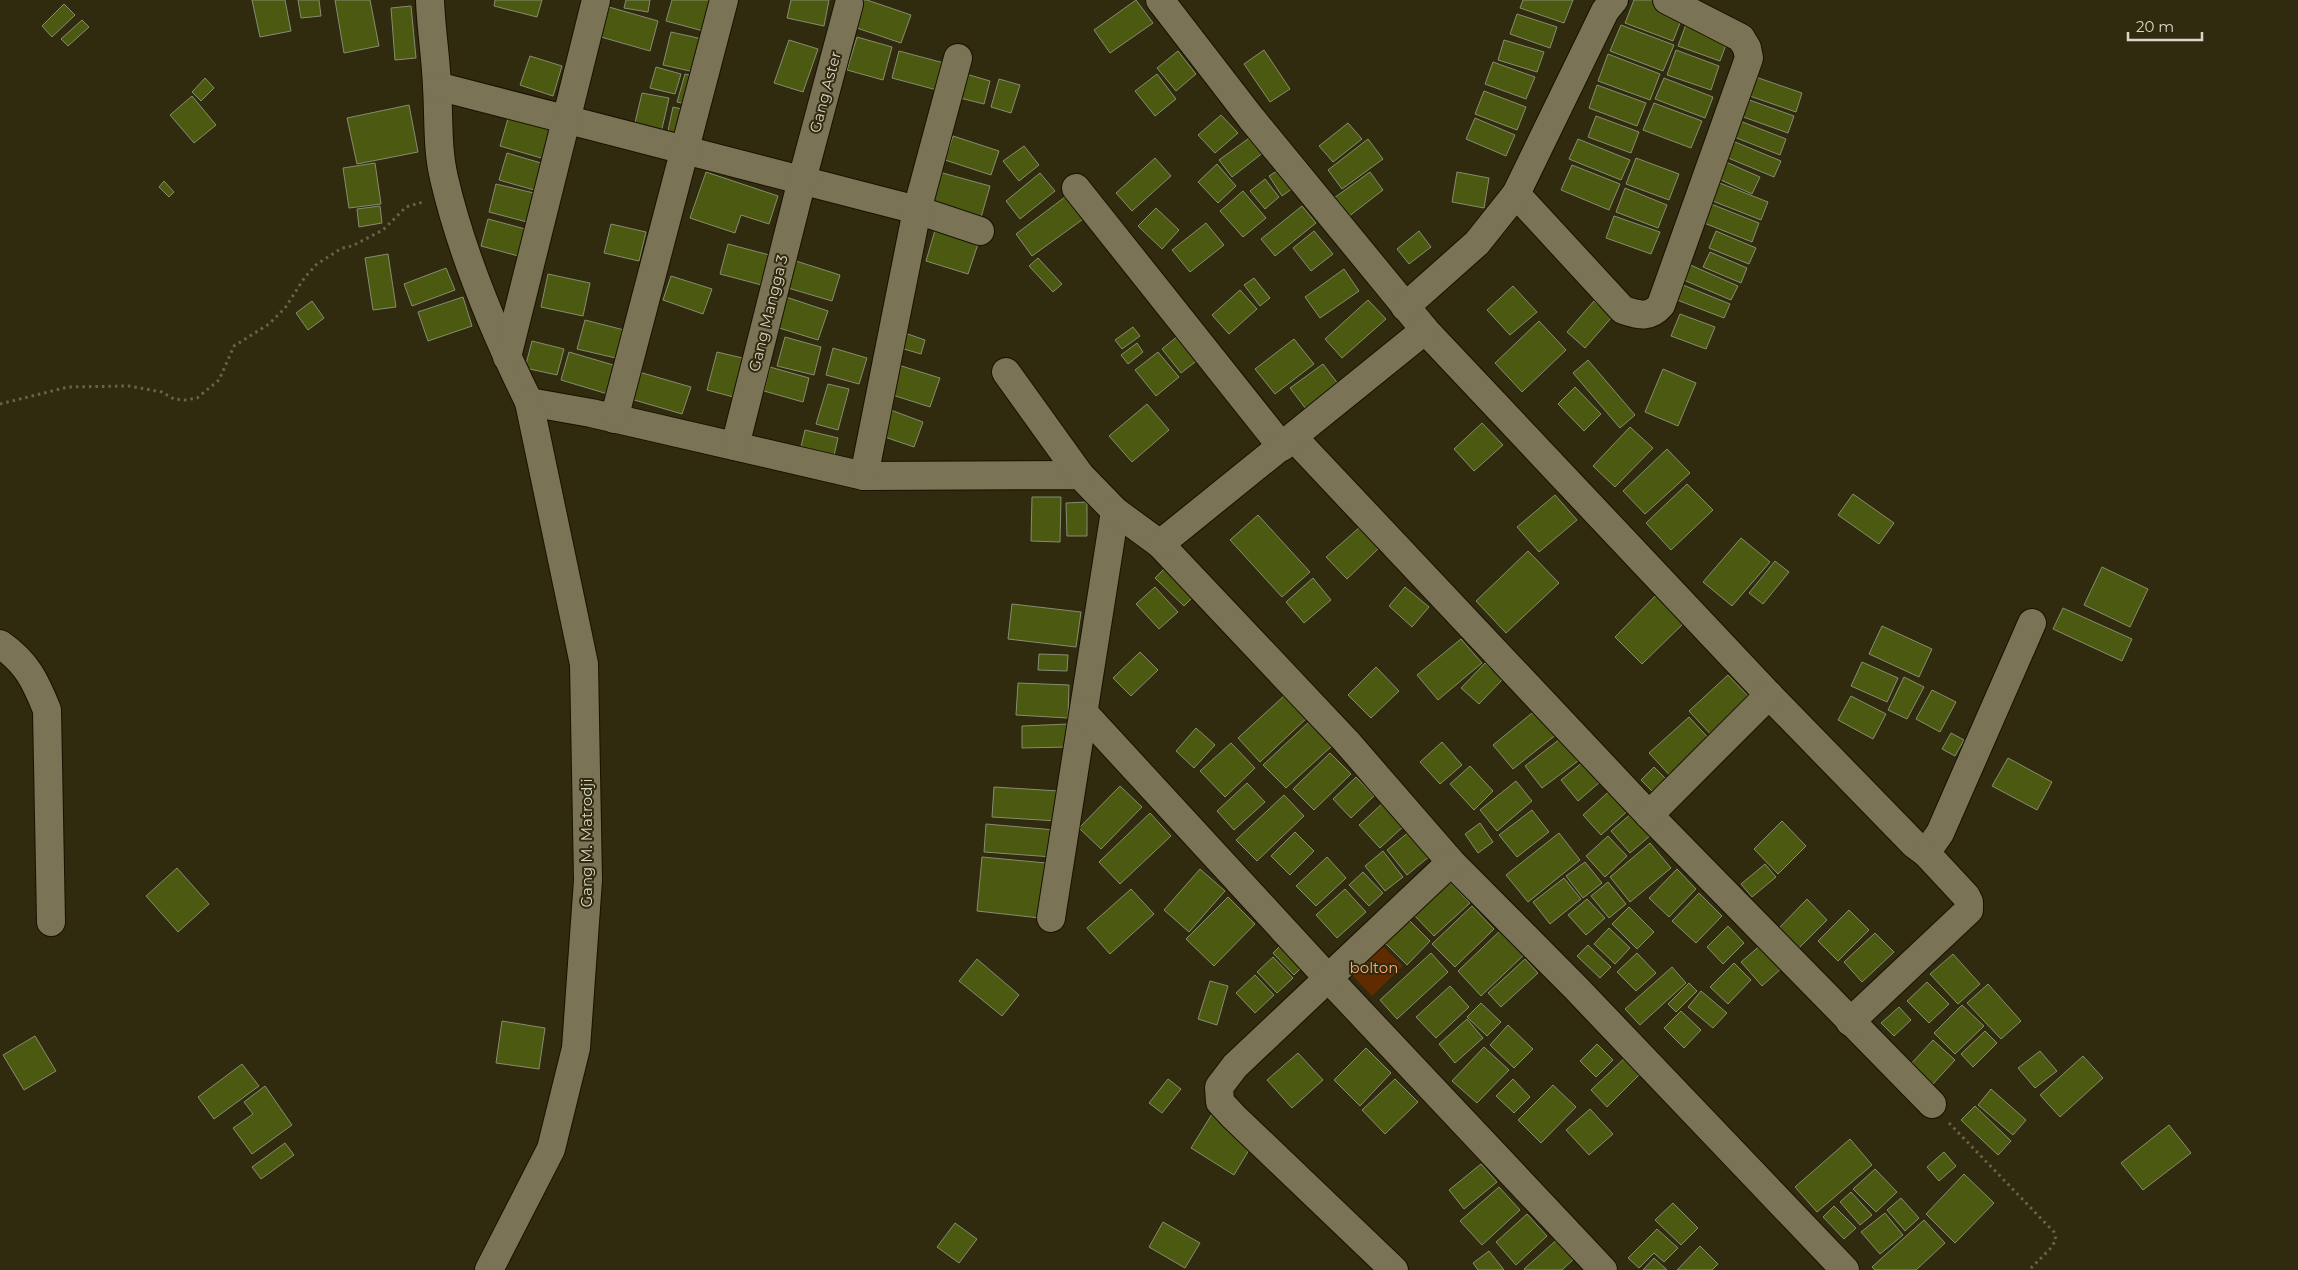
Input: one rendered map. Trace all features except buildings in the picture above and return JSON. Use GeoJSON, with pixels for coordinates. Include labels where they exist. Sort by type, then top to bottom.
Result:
{"type":"FeatureCollection","features":[{"type":"Feature","properties":{"kind":"street","name":"Gang M. Matrodji"},"geometry":{"type":"LineString","coordinates":[[430,0],[437,86],[438,131],[444,178],[471,269],[507,357],[529,402],[584,664],[588,880],[576,1048],[551,1149],[489,1270]]}},
{"type":"Feature","properties":{"kind":"street"},"geometry":{"type":"LineString","coordinates":[[507,357],[596,0]]}},
{"type":"Feature","properties":{"kind":"street"},"geometry":{"type":"LineString","coordinates":[[614,419],[724,0]]}},
{"type":"Feature","properties":{"kind":"street"},"geometry":{"type":"LineString","coordinates":[[1160,0],[1251,118],[1425,330],[1769,695],[1914,844],[1926,853],[1966,896],[1969,902],[1969,910],[1850,1022]]}},
{"type":"Feature","properties":{"kind":"street"},"geometry":{"type":"LineString","coordinates":[[1405,307],[1477,243],[1516,194],[1605,11],[1614,0]]}},
{"type":"Feature","properties":{"kind":"street"},"geometry":{"type":"LineString","coordinates":[[1516,194],[1623,310],[1642,316],[1655,312],[1662,305],[1749,58],[1747,48],[1741,38],[1667,0]]}},
{"type":"Feature","properties":{"kind":"street","name":"Gang Aster"},"geometry":{"type":"LineString","coordinates":[[802,180],[849,4]]}},
{"type":"Feature","properties":{"kind":"street"},"geometry":{"type":"LineString","coordinates":[[864,476],[917,210],[958,58]]}},
{"type":"Feature","properties":{"kind":"street"},"geometry":{"type":"LineString","coordinates":[[437,86],[917,210],[980,231]]}},
{"type":"Feature","properties":{"kind":"street","name":"Gang Mangga 3"},"geometry":{"type":"LineString","coordinates":[[735,446],[802,180]]}},
{"type":"Feature","properties":{"kind":"street"},"geometry":{"type":"LineString","coordinates":[[1076,188],[1288,442],[1850,1022],[1932,1104]]}},
{"type":"Feature","properties":{"kind":"street"},"geometry":{"type":"LineString","coordinates":[[1160,544],[1425,330]]}},
{"type":"Feature","properties":{"kind":"street"},"geometry":{"type":"LineString","coordinates":[[1006,372],[1080,475],[1115,511],[1160,544],[1346,741],[1451,862],[1576,988],[1845,1270]]}},
{"type":"Feature","properties":{"kind":"street"},"geometry":{"type":"LineString","coordinates":[[529,402],[614,419],[864,476],[1080,475]]}},
{"type":"Feature","properties":{"kind":"street"},"geometry":{"type":"LineString","coordinates":[[1051,918],[1115,511]]}},
{"type":"Feature","properties":{"kind":"street"},"geometry":{"type":"LineString","coordinates":[[1926,853],[1940,833],[2032,623]]}},
{"type":"Feature","properties":{"kind":"street"},"geometry":{"type":"LineString","coordinates":[[0,644],[17,656],[35,680],[46,710],[51,922]]}},
{"type":"Feature","properties":{"kind":"street"},"geometry":{"type":"LineString","coordinates":[[1649,815],[1769,695]]}},
{"type":"Feature","properties":{"kind":"street"},"geometry":{"type":"LineString","coordinates":[[1084,713],[1328,978],[1604,1270]]}},
{"type":"Feature","properties":{"kind":"street"},"geometry":{"type":"LineString","coordinates":[[1394,1270],[1220,1102],[1219,1087],[1235,1066],[1451,862]]}},
{"type":"Feature","properties":{"kind":"path"},"geometry":{"type":"LineString","coordinates":[[0,404],[68,387],[129,386],[162,392],[174,398],[185,400],[197,398],[219,380],[234,346],[269,324],[280,314],[305,277],[317,264],[342,248],[352,246],[383,230],[406,207],[448,194]]}},
{"type":"Feature","properties":{"kind":"path"},"geometry":{"type":"LineString","coordinates":[[1932,1104],[2054,1232],[2056,1240],[2050,1249],[2029,1270]]}},
{"type":"Feature","properties":{"kind":"green space","name":"bolton"},"geometry":{"type":"Polygon","coordinates":[[[1375,938],[1403,966],[1372,996],[1345,968],[1375,938]]]}}]}
